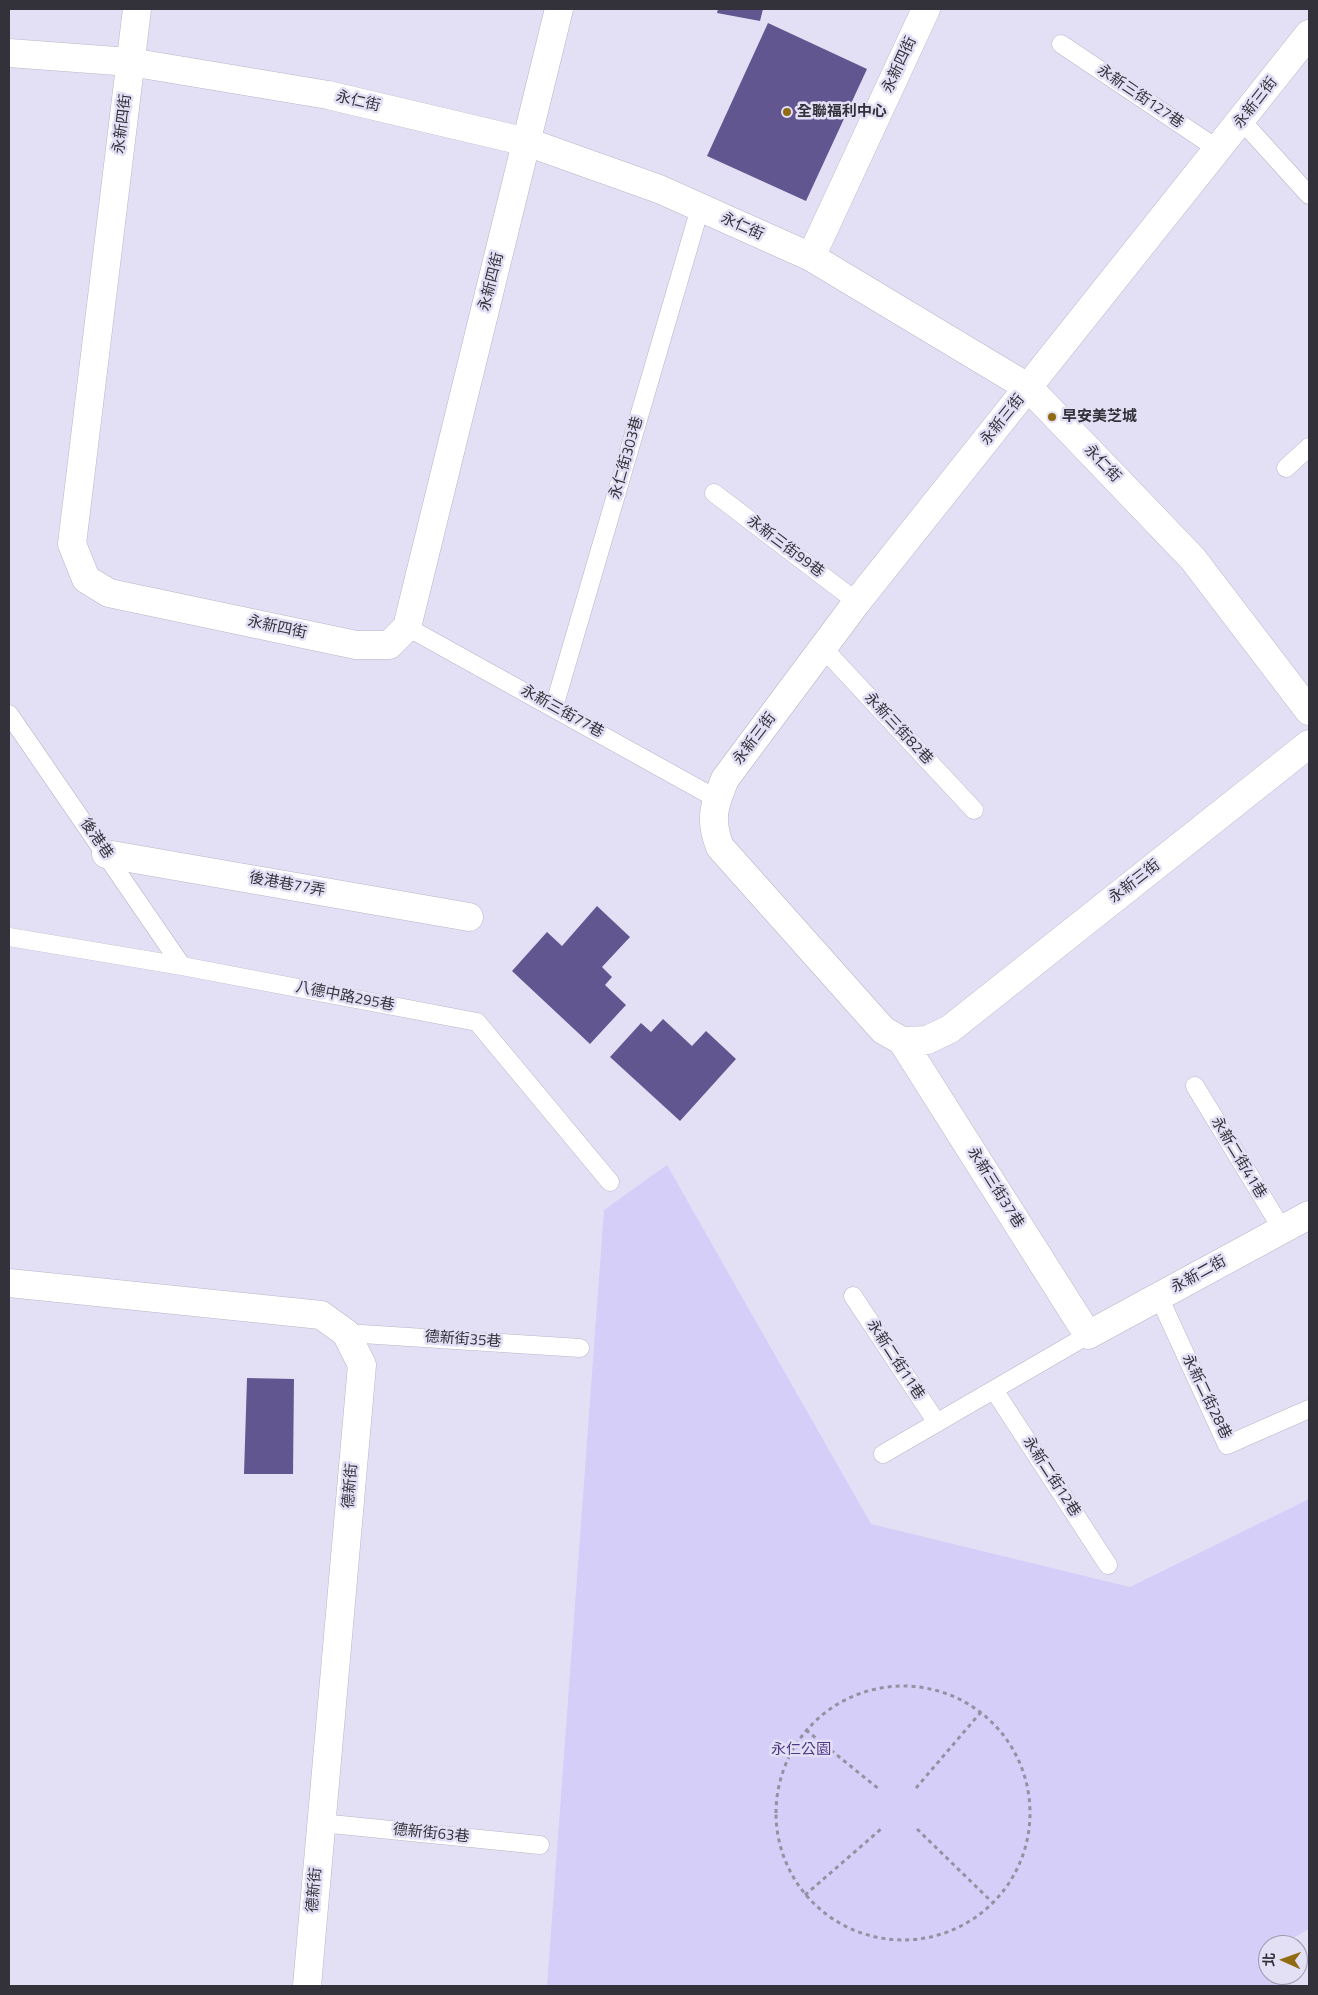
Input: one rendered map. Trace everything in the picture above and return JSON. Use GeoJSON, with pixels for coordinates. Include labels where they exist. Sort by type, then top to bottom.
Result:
{"type":"FeatureCollection","features":[{"type":"Feature","properties":{"kind":"street","name":"永新四街"},"geometry":{"type":"LineString","coordinates":[[137,9],[72,544],[86,579],[110,592],[356,645],[389,645],[407,627],[559,9]]}},
{"type":"Feature","properties":{"kind":"street","name":"永新四街"},"geometry":{"type":"LineString","coordinates":[[811,257],[926,9]]}},
{"type":"Feature","properties":{"kind":"street","name":"永新三街"},"geometry":{"type":"LineString","coordinates":[[1309,34],[1242,121],[857,602],[725,780],[717,799],[713,829],[720,847],[884,1030],[902,1041],[927,1040],[950,1029],[1309,744]]}},
{"type":"Feature","properties":{"kind":"street","name":"永仁街"},"geometry":{"type":"LineString","coordinates":[[9,53],[130,62],[328,95],[526,142],[659,189],[811,257],[1029,388],[1193,559],[1309,711]]}},
{"type":"Feature","properties":{"kind":"street","name":"後港巷77弄"},"geometry":{"type":"LineString","coordinates":[[106,854],[469,916]]}},
{"type":"Feature","properties":{"kind":"street","name":"永新三街37巷"},"geometry":{"type":"LineString","coordinates":[[902,1041],[1088,1335]]}},
{"type":"Feature","properties":{"kind":"street","name":"永新二街"},"geometry":{"type":"LineString","coordinates":[[1088,1335],[1309,1214]]}},
{"type":"Feature","properties":{"kind":"street","name":"德新街"},"geometry":{"type":"LineString","coordinates":[[9,1283],[321,1315],[346,1333],[362,1366],[307,1986]]}},
{"type":"Feature","properties":{"kind":"lane","name":"永新三街127巷"},"geometry":{"type":"LineString","coordinates":[[1061,44],[1218,150]]}},
{"type":"Feature","properties":{"kind":"lane"},"geometry":{"type":"LineString","coordinates":[[1242,121],[1309,195]]}},
{"type":"Feature","properties":{"kind":"lane","name":"永仁街303巷"},"geometry":{"type":"LineString","coordinates":[[554,707],[700,208]]}},
{"type":"Feature","properties":{"kind":"lane"},"geometry":{"type":"LineString","coordinates":[[1286,468],[1309,447]]}},
{"type":"Feature","properties":{"kind":"lane","name":"永新三街99巷"},"geometry":{"type":"LineString","coordinates":[[714,493],[857,602]]}},
{"type":"Feature","properties":{"kind":"lane","name":"永新三街77巷"},"geometry":{"type":"LineString","coordinates":[[407,627],[717,799]]}},
{"type":"Feature","properties":{"kind":"lane","name":"永新三街82巷"},"geometry":{"type":"LineString","coordinates":[[823,648],[974,810]]}},
{"type":"Feature","properties":{"kind":"lane","name":"後港巷"},"geometry":{"type":"LineString","coordinates":[[9,714],[182,966]]}},
{"type":"Feature","properties":{"kind":"lane","name":"八德中路295巷"},"geometry":{"type":"LineString","coordinates":[[9,937],[182,966],[477,1022],[610,1182]]}},
{"type":"Feature","properties":{"kind":"lane","name":"永新二街41巷"},"geometry":{"type":"LineString","coordinates":[[1194,1086],[1282,1230]]}},
{"type":"Feature","properties":{"kind":"lane","name":"永新二街11巷"},"geometry":{"type":"LineString","coordinates":[[853,1296],[936,1423]]}},
{"type":"Feature","properties":{"kind":"lane","name":"永新二街28巷"},"geometry":{"type":"LineString","coordinates":[[1159,1297],[1227,1445],[1309,1409]]}},
{"type":"Feature","properties":{"kind":"lane","name":"德新街35巷"},"geometry":{"type":"LineString","coordinates":[[346,1333],[580,1348]]}},
{"type":"Feature","properties":{"kind":"lane"},"geometry":{"type":"LineString","coordinates":[[883,1454],[1088,1335]]}},
{"type":"Feature","properties":{"kind":"lane","name":"永新二街12巷"},"geometry":{"type":"LineString","coordinates":[[994,1390],[1108,1564]]}},
{"type":"Feature","properties":{"kind":"lane","name":"德新街63巷"},"geometry":{"type":"LineString","coordinates":[[321,1823],[540,1845]]}},
{"type":"Feature","properties":{"kind":"path"},"geometry":{"type":"LineString","coordinates":[[890,1686],[930,1689],[953,1696],[981,1712],[1006,1738],[1022,1770],[1030,1805],[1026,1840],[1014,1874],[993,1903],[965,1924],[932,1937],[898,1940],[863,1934],[832,1919],[805,1895],[786,1865],[776,1830],[777,1794],[787,1760],[806,1730],[830,1708],[859,1693],[890,1686]]}},
{"type":"Feature","properties":{"kind":"path"},"geometry":{"type":"LineString","coordinates":[[916,1788],[981,1712]]}},
{"type":"Feature","properties":{"kind":"path"},"geometry":{"type":"LineString","coordinates":[[806,1730],[880,1790]]}},
{"type":"Feature","properties":{"kind":"path"},"geometry":{"type":"LineString","coordinates":[[805,1895],[881,1829]]}},
{"type":"Feature","properties":{"kind":"path"},"geometry":{"type":"LineString","coordinates":[[917,1829],[993,1903]]}},
{"type":"Feature","properties":{"kind":"green space","name":"永仁公園"},"geometry":{"type":"Polygon","coordinates":[[[667,1165],[871,1524],[1130,1587],[1309,1499],[1309,1929],[1298,1935],[1258,1935],[1258,1985],[1291,1986],[547,1986],[604,1210],[667,1165]]]}},
{"type":"Feature","properties":{"kind":"building"},"geometry":{"type":"Polygon","coordinates":[[[718,9],[763,9],[760,21],[717,13],[718,9]]]}},
{"type":"Feature","properties":{"kind":"building","name":"全聯福利中心"},"geometry":{"type":"Polygon","coordinates":[[[768,23],[867,69],[806,201],[707,156],[768,23]]]}},
{"type":"Feature","properties":{"kind":"building"},"geometry":{"type":"Polygon","coordinates":[[[597,906],[630,937],[602,967],[612,977],[605,985],[626,1005],[590,1044],[512,971],[547,932],[562,946],[597,906]]]}},
{"type":"Feature","properties":{"kind":"building"},"geometry":{"type":"Polygon","coordinates":[[[663,1019],[692,1046],[706,1031],[736,1059],[680,1121],[610,1057],[641,1023],[651,1032],[663,1019]]]}},
{"type":"Feature","properties":{"kind":"building"},"geometry":{"type":"Polygon","coordinates":[[[247,1378],[294,1379],[293,1474],[244,1474],[247,1378]]]}},
{"type":"Feature","properties":{"kind":"place","name":"全聯福利中心"},"geometry":{"type":"Point","coordinates":[787,112]}},
{"type":"Feature","properties":{"kind":"place","name":"早安美芝城"},"geometry":{"type":"Point","coordinates":[1052,417]}}]}
